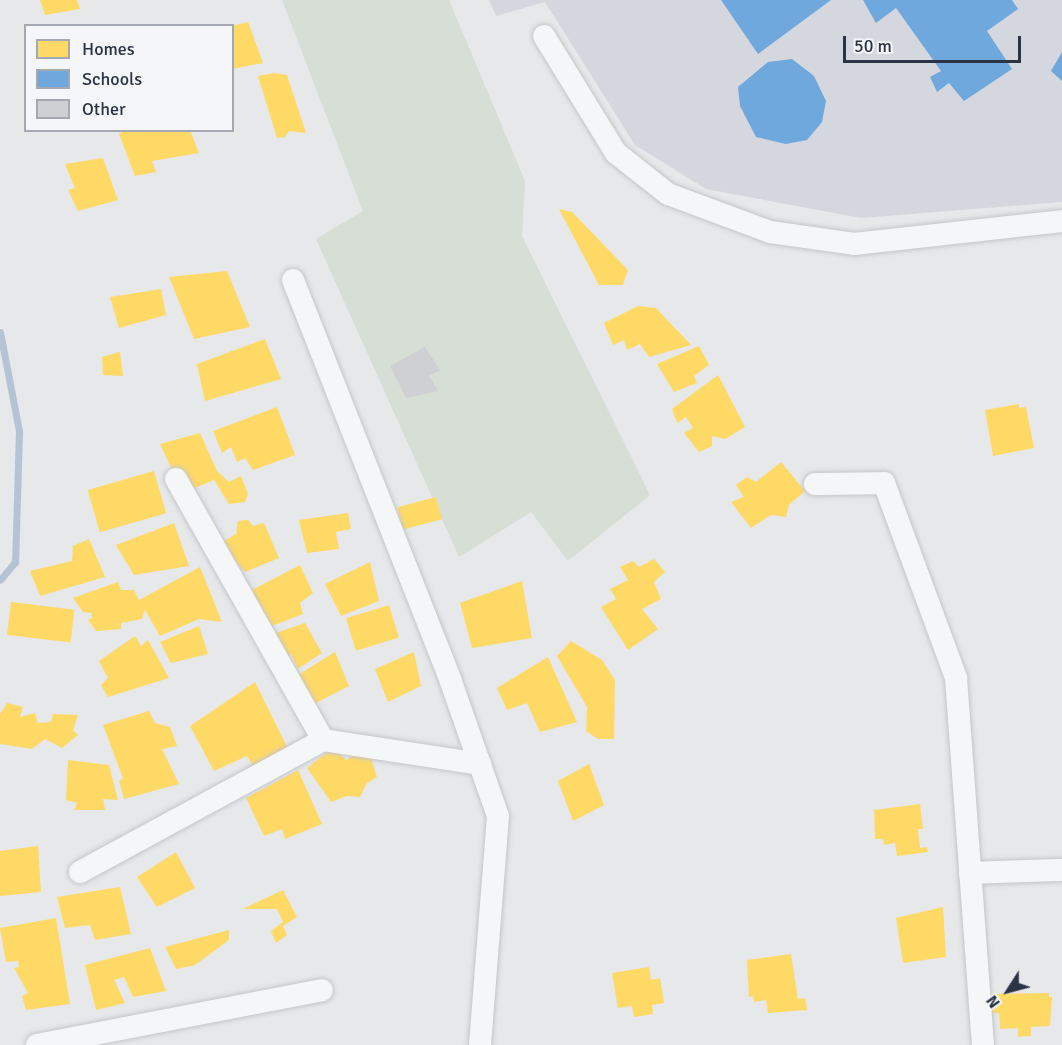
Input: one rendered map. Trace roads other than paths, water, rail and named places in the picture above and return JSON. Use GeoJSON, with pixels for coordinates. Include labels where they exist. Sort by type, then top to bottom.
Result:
{"type":"FeatureCollection","features":[{"type":"Feature","properties":{"kind":"street"},"geometry":{"type":"LineString","coordinates":[[544,36],[616,153],[668,194],[770,232],[854,244],[1062,222]]}},
{"type":"Feature","properties":{"kind":"street"},"geometry":{"type":"LineString","coordinates":[[293,280],[450,679],[498,816],[480,1045]]}},
{"type":"Feature","properties":{"kind":"street"},"geometry":{"type":"LineString","coordinates":[[176,479],[323,740]]}},
{"type":"Feature","properties":{"kind":"street"},"geometry":{"type":"LineString","coordinates":[[815,484],[884,483],[956,678],[983,1045]]}},
{"type":"Feature","properties":{"kind":"street"},"geometry":{"type":"LineString","coordinates":[[80,872],[323,740],[480,764]]}},
{"type":"Feature","properties":{"kind":"street"},"geometry":{"type":"LineString","coordinates":[[970,873],[1062,870]]}},
{"type":"Feature","properties":{"kind":"street"},"geometry":{"type":"LineString","coordinates":[[37,1045],[322,990]]}},
{"type":"Feature","properties":{"kind":"waterway"},"geometry":{"type":"LineString","coordinates":[[0,332],[19,431],[15,562],[0,580]]}}]}
